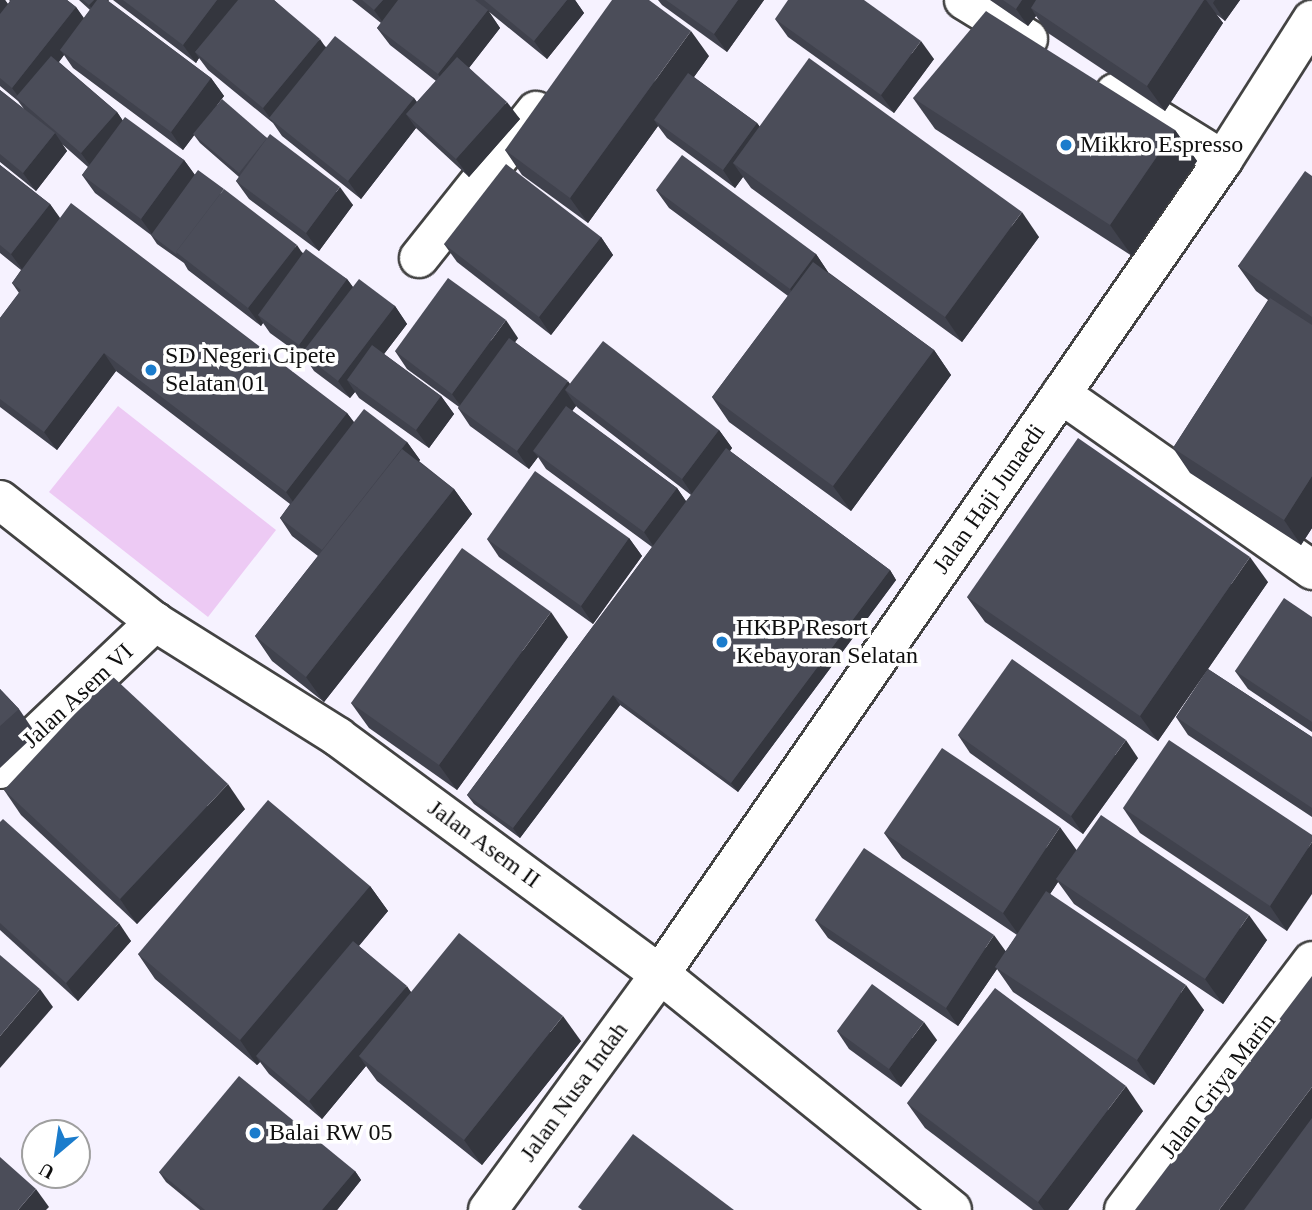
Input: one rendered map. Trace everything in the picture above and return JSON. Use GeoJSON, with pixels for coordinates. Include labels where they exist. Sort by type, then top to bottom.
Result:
{"type":"FeatureCollection","features":[{"type":"Feature","properties":{"kind":"street"},"geometry":{"type":"LineString","coordinates":[[964,0],[1223,160]]}},
{"type":"Feature","properties":{"kind":"street","name":"Jalan Haji Junaedi"},"geometry":{"type":"LineString","coordinates":[[660,974],[1223,160],[1312,20]]}},
{"type":"Feature","properties":{"kind":"street"},"geometry":{"type":"LineString","coordinates":[[419,258],[556,84]]}},
{"type":"Feature","properties":{"kind":"street"},"geometry":{"type":"LineString","coordinates":[[1061,394],[1312,570]]}},
{"type":"Feature","properties":{"kind":"street","name":"Jalan Asem II"},"geometry":{"type":"LineString","coordinates":[[0,500],[155,622],[338,737],[660,974],[952,1210]]}},
{"type":"Feature","properties":{"kind":"street","name":"Jalan Asem VI"},"geometry":{"type":"LineString","coordinates":[[0,769],[155,622]]}},
{"type":"Feature","properties":{"kind":"street","name":"Jalan Griya Marin"},"geometry":{"type":"LineString","coordinates":[[1124,1210],[1312,961]]}},
{"type":"Feature","properties":{"kind":"street","name":"Jalan Nusa Indah"},"geometry":{"type":"LineString","coordinates":[[488,1210],[660,974]]}},
{"type":"Feature","properties":{"kind":"shaded area"},"geometry":{"type":"Polygon","coordinates":[[[118,406],[276,530],[208,617],[49,492],[118,406]]]}},
{"type":"Feature","properties":{"kind":"building"},"geometry":{"type":"Polygon","coordinates":[[[11,0],[67,0],[76,7],[12,88],[0,78],[0,14],[11,0]]]}},
{"type":"Feature","properties":{"kind":"building"},"geometry":{"type":"Polygon","coordinates":[[[97,0],[107,0],[211,78],[171,132],[60,50],[97,0]]]}},
{"type":"Feature","properties":{"kind":"building"},"geometry":{"type":"Polygon","coordinates":[[[123,0],[217,0],[183,45],[123,0]]]}},
{"type":"Feature","properties":{"kind":"building"},"geometry":{"type":"Polygon","coordinates":[[[238,0],[274,0],[320,39],[263,108],[195,52],[238,0]]]}},
{"type":"Feature","properties":{"kind":"building"},"geometry":{"type":"Polygon","coordinates":[[[362,0],[383,0],[374,10],[362,0]]]}},
{"type":"Feature","properties":{"kind":"building"},"geometry":{"type":"Polygon","coordinates":[[[398,0],[475,0],[488,10],[438,74],[377,28],[398,0]]]}},
{"type":"Feature","properties":{"kind":"building"},"geometry":{"type":"Polygon","coordinates":[[[484,0],[567,0],[534,41],[484,0]]]}},
{"type":"Feature","properties":{"kind":"building"},"geometry":{"type":"Polygon","coordinates":[[[612,0],[649,0],[691,31],[570,198],[505,150],[612,0]]]}},
{"type":"Feature","properties":{"kind":"building"},"geometry":{"type":"Polygon","coordinates":[[[666,0],[738,0],[714,34],[666,0]]]}},
{"type":"Feature","properties":{"kind":"building"},"geometry":{"type":"Polygon","coordinates":[[[788,0],[864,0],[921,41],[881,95],[775,19],[788,0]]]}},
{"type":"Feature","properties":{"kind":"building"},"geometry":{"type":"Polygon","coordinates":[[[1003,0],[1022,0],[1016,9],[1003,0]]]}},
{"type":"Feature","properties":{"kind":"building"},"geometry":{"type":"Polygon","coordinates":[[[1036,0],[1204,0],[1147,86],[1031,8],[1036,0]]]}},
{"type":"Feature","properties":{"kind":"building","name":"Mikkro Espresso"},"geometry":{"type":"Polygon","coordinates":[[[986,11],[1175,130],[1110,225],[913,98],[986,11]]]}},
{"type":"Feature","properties":{"kind":"building"},"geometry":{"type":"Polygon","coordinates":[[[335,36],[414,98],[348,181],[269,118],[335,36]]]}},
{"type":"Feature","properties":{"kind":"building"},"geometry":{"type":"Polygon","coordinates":[[[51,56],[117,112],[81,153],[16,97],[51,56]]]}},
{"type":"Feature","properties":{"kind":"building"},"geometry":{"type":"Polygon","coordinates":[[[457,57],[507,102],[456,159],[406,114],[457,57]]]}},
{"type":"Feature","properties":{"kind":"building"},"geometry":{"type":"Polygon","coordinates":[[[809,58],[1022,212],[945,317],[733,163],[809,58]]]}},
{"type":"Feature","properties":{"kind":"building"},"geometry":{"type":"Polygon","coordinates":[[[688,73],[757,123],[723,170],[654,120],[688,73]]]}},
{"type":"Feature","properties":{"kind":"building"},"geometry":{"type":"Polygon","coordinates":[[[0,90],[55,133],[23,173],[0,154],[0,90]]]}},
{"type":"Feature","properties":{"kind":"building"},"geometry":{"type":"Polygon","coordinates":[[[222,99],[267,138],[239,173],[193,134],[222,99]]]}},
{"type":"Feature","properties":{"kind":"building"},"geometry":{"type":"Polygon","coordinates":[[[125,117],[184,160],[141,219],[82,175],[125,117]]]}},
{"type":"Feature","properties":{"kind":"building"},"geometry":{"type":"Polygon","coordinates":[[[270,134],[340,187],[306,233],[236,181],[270,134]]]}},
{"type":"Feature","properties":{"kind":"building"},"geometry":{"type":"Polygon","coordinates":[[[682,155],[816,254],[790,289],[656,190],[682,155]]]}},
{"type":"Feature","properties":{"kind":"building"},"geometry":{"type":"Polygon","coordinates":[[[506,164],[601,237],[539,317],[444,244],[506,164]]]}},
{"type":"Feature","properties":{"kind":"building"},"geometry":{"type":"Polygon","coordinates":[[[0,165],[50,204],[11,254],[0,245],[0,165]]]}},
{"type":"Feature","properties":{"kind":"building"},"geometry":{"type":"Polygon","coordinates":[[[198,170],[224,189],[176,254],[151,235],[198,170]]]}},
{"type":"Feature","properties":{"kind":"building"},"geometry":{"type":"Polygon","coordinates":[[[1305,171],[1312,176],[1312,317],[1238,266],[1305,171]]]}},
{"type":"Feature","properties":{"kind":"building"},"geometry":{"type":"Polygon","coordinates":[[[224,189],[297,245],[248,308],[176,252],[224,189]]]}},
{"type":"Feature","properties":{"kind":"building"},"geometry":{"type":"Polygon","coordinates":[[[71,203],[347,413],[286,492],[104,353],[44,432],[0,399],[0,318],[21,290],[12,283],[71,203]]]}},
{"type":"Feature","properties":{"kind":"building"},"geometry":{"type":"Polygon","coordinates":[[[306,249],[347,279],[299,345],[258,315],[306,249]]]}},
{"type":"Feature","properties":{"kind":"building"},"geometry":{"type":"Polygon","coordinates":[[[813,262],[934,350],[833,486],[712,397],[813,262]]]}},
{"type":"Feature","properties":{"kind":"building"},"geometry":{"type":"Polygon","coordinates":[[[448,278],[506,320],[452,394],[395,351],[448,278]]]}},
{"type":"Feature","properties":{"kind":"building"},"geometry":{"type":"Polygon","coordinates":[[[359,279],[395,306],[338,381],[302,353],[359,279]]]}},
{"type":"Feature","properties":{"kind":"building"},"geometry":{"type":"Polygon","coordinates":[[[1270,298],[1312,325],[1312,476],[1284,520],[1173,448],[1270,298]]]}},
{"type":"Feature","properties":{"kind":"building"},"geometry":{"type":"Polygon","coordinates":[[[509,338],[568,381],[517,451],[458,408],[509,338]]]}},
{"type":"Feature","properties":{"kind":"building"},"geometry":{"type":"Polygon","coordinates":[[[603,341],[719,430],[682,479],[565,390],[603,341]]]}},
{"type":"Feature","properties":{"kind":"building"},"geometry":{"type":"Polygon","coordinates":[[[372,345],[441,396],[416,430],[347,380],[372,345]]]}},
{"type":"Feature","properties":{"kind":"building"},"geometry":{"type":"Polygon","coordinates":[[[566,406],[677,488],[644,532],[533,451],[566,406]]]}},
{"type":"Feature","properties":{"kind":"building"},"geometry":{"type":"Polygon","coordinates":[[[364,409],[407,442],[322,550],[280,518],[364,409]]]}},
{"type":"Feature","properties":{"kind":"building"},"geometry":{"type":"Polygon","coordinates":[[[1078,438],[1250,557],[1140,716],[967,597],[1078,438]]]}},
{"type":"Feature","properties":{"kind":"building","name":"HKBP Resort Kebayoran Selatan"},"geometry":{"type":"Polygon","coordinates":[[[726,448],[890,570],[731,783],[613,695],[513,828],[467,795],[726,448]]]}},
{"type":"Feature","properties":{"kind":"building"},"geometry":{"type":"Polygon","coordinates":[[[402,449],[454,489],[306,677],[255,636],[402,449]]]}},
{"type":"Feature","properties":{"kind":"building"},"geometry":{"type":"Polygon","coordinates":[[[535,471],[629,538],[581,606],[487,539],[535,471]]]}},
{"type":"Feature","properties":{"kind":"building"},"geometry":{"type":"Polygon","coordinates":[[[462,548],[551,612],[439,765],[351,703],[462,548]]]}},
{"type":"Feature","properties":{"kind":"building"},"geometry":{"type":"Polygon","coordinates":[[[1284,598],[1312,617],[1312,722],[1235,671],[1284,598]]]}},
{"type":"Feature","properties":{"kind":"building"},"geometry":{"type":"Polygon","coordinates":[[[1012,659],[1126,740],[1071,816],[958,735],[1012,659]]]}},
{"type":"Feature","properties":{"kind":"building"},"geometry":{"type":"Polygon","coordinates":[[[1208,669],[1312,737],[1312,808],[1176,717],[1208,669]]]}},
{"type":"Feature","properties":{"kind":"building"},"geometry":{"type":"Polygon","coordinates":[[[111,675],[228,784],[120,899],[4,790],[111,675]]]}},
{"type":"Feature","properties":{"kind":"building"},"geometry":{"type":"Polygon","coordinates":[[[0,689],[19,709],[0,726],[0,689]]]}},
{"type":"Feature","properties":{"kind":"building"},"geometry":{"type":"Polygon","coordinates":[[[1169,740],[1312,835],[1312,842],[1270,906],[1123,808],[1169,740]]]}},
{"type":"Feature","properties":{"kind":"building"},"geometry":{"type":"Polygon","coordinates":[[[942,748],[1060,827],[1003,913],[884,833],[942,748]]]}},
{"type":"Feature","properties":{"kind":"building"},"geometry":{"type":"Polygon","coordinates":[[[268,800],[370,886],[240,1040],[138,954],[268,800]]]}},
{"type":"Feature","properties":{"kind":"building"},"geometry":{"type":"Polygon","coordinates":[[[1101,815],[1249,915],[1205,979],[1056,879],[1101,815]]]}},
{"type":"Feature","properties":{"kind":"building"},"geometry":{"type":"Polygon","coordinates":[[[3,819],[119,923],[66,983],[0,923],[0,822],[3,819]]]}},
{"type":"Feature","properties":{"kind":"building"},"geometry":{"type":"Polygon","coordinates":[[[864,848],[994,935],[946,1008],[815,920],[864,848]]]}},
{"type":"Feature","properties":{"kind":"building"},"geometry":{"type":"Polygon","coordinates":[[[1046,891],[1186,985],[1137,1060],[995,967],[1046,891]]]}},
{"type":"Feature","properties":{"kind":"building"},"geometry":{"type":"Polygon","coordinates":[[[459,933],[563,1016],[464,1140],[359,1056],[459,933]]]}},
{"type":"Feature","properties":{"kind":"building"},"geometry":{"type":"Polygon","coordinates":[[[353,941],[407,986],[309,1101],[256,1056],[353,941]]]}},
{"type":"Feature","properties":{"kind":"building"},"geometry":{"type":"Polygon","coordinates":[[[0,955],[40,989],[0,1036],[0,955]]]}},
{"type":"Feature","properties":{"kind":"building"},"geometry":{"type":"Polygon","coordinates":[[[1312,976],[1312,1087],[1219,1210],[1135,1210],[1312,976]]]}},
{"type":"Feature","properties":{"kind":"building"},"geometry":{"type":"Polygon","coordinates":[[[872,984],[924,1022],[889,1069],[837,1031],[872,984]]]}},
{"type":"Feature","properties":{"kind":"building"},"geometry":{"type":"Polygon","coordinates":[[[995,988],[1126,1086],[1038,1202],[907,1103],[995,988]]]}},
{"type":"Feature","properties":{"kind":"building","name":"Balai RW 05"},"geometry":{"type":"Polygon","coordinates":[[[239,1076],[355,1171],[322,1210],[205,1210],[159,1172],[239,1076]]]}},
{"type":"Feature","properties":{"kind":"building"},"geometry":{"type":"Polygon","coordinates":[[[1312,1118],[1312,1210],[1244,1210],[1312,1118]]]}},
{"type":"Feature","properties":{"kind":"building"},"geometry":{"type":"Polygon","coordinates":[[[633,1134],[734,1210],[582,1210],[578,1207],[633,1134]]]}},
{"type":"Feature","properties":{"kind":"building"},"geometry":{"type":"Polygon","coordinates":[[[0,1157],[21,1176],[21,1189],[36,1189],[18,1210],[0,1210],[0,1157]]]}},
{"type":"Feature","properties":{"kind":"place","name":"Mikkro Espresso"},"geometry":{"type":"Point","coordinates":[1066,145]}},
{"type":"Feature","properties":{"kind":"place","name":"SD Negeri Cipete Selatan 01"},"geometry":{"type":"Point","coordinates":[151,370]}},
{"type":"Feature","properties":{"kind":"place","name":"HKBP Resort Kebayoran Selatan"},"geometry":{"type":"Point","coordinates":[722,642]}},
{"type":"Feature","properties":{"kind":"place","name":"Balai RW 05"},"geometry":{"type":"Point","coordinates":[255,1133]}}]}
